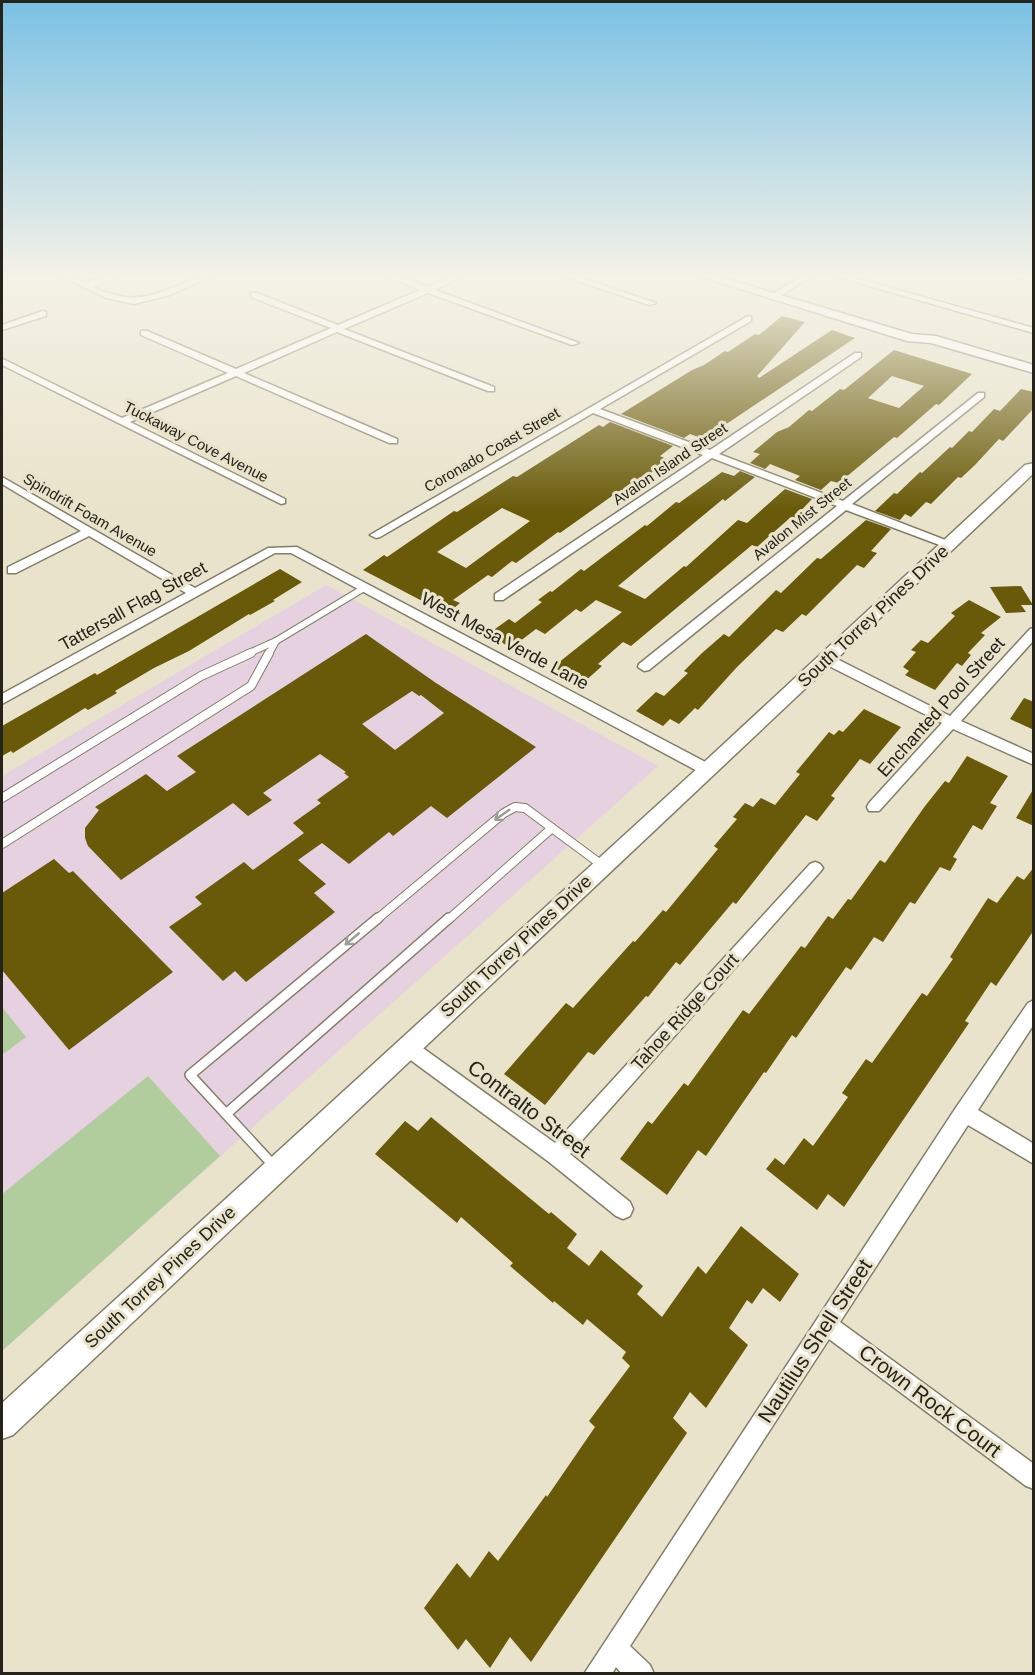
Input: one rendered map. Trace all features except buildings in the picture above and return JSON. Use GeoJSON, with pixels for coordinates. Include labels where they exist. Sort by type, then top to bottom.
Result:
{"type":"FeatureCollection","features":[{"type":"Feature","properties":{"kind":"street"},"geometry":{"type":"LineString","coordinates":[[193,354],[393,441]]}},
{"type":"Feature","properties":{"kind":"street"},"geometry":{"type":"LineString","coordinates":[[122,422],[280,354]]}},
{"type":"Feature","properties":{"kind":"street"},"geometry":{"type":"LineString","coordinates":[[402,354],[490,389]]}},
{"type":"Feature","properties":{"kind":"street","name":"Coronado Coast Street"},"geometry":{"type":"LineString","coordinates":[[376,535],[686,354]]}},
{"type":"Feature","properties":{"kind":"street"},"geometry":{"type":"LineString","coordinates":[[945,354],[1034,381]]}},
{"type":"Feature","properties":{"kind":"street"},"geometry":{"type":"LineString","coordinates":[[984,354],[1034,369]]}},
{"type":"Feature","properties":{"kind":"street","name":"Avalon Island Street"},"geometry":{"type":"LineString","coordinates":[[499,597],[858,355]]}},
{"type":"Feature","properties":{"kind":"street","name":"Tuckaway Cove Avenue"},"geometry":{"type":"LineString","coordinates":[[2,362],[281,501]]}},
{"type":"Feature","properties":{"kind":"street","name":"Avalon Mist Street"},"geometry":{"type":"LineString","coordinates":[[644,667],[981,394]]}},
{"type":"Feature","properties":{"kind":"street"},"geometry":{"type":"LineString","coordinates":[[592,409],[949,545]]}},
{"type":"Feature","properties":{"kind":"street","name":"South Torrey Pines Drive"},"geometry":{"type":"LineString","coordinates":[[2,1424],[708,770],[949,545],[1032,463]]}},
{"type":"Feature","properties":{"kind":"street","name":"Spindrift Foam Avenue"},"geometry":{"type":"LineString","coordinates":[[2,480],[194,593]]}},
{"type":"Feature","properties":{"kind":"street"},"geometry":{"type":"LineString","coordinates":[[12,570],[89,532]]}},
{"type":"Feature","properties":{"kind":"street","name":"Tattersall Flag Street"},"geometry":{"type":"LineString","coordinates":[[2,699],[272,550],[284,549]]}},
{"type":"Feature","properties":{"kind":"street","name":"West Mesa Verde Lane"},"geometry":{"type":"LineString","coordinates":[[284,549],[293,549],[303,553],[364,588],[708,770]]}},
{"type":"Feature","properties":{"kind":"street","name":"Enchanted Pool Street"},"geometry":{"type":"LineString","coordinates":[[874,807],[1034,632]]}},
{"type":"Feature","properties":{"kind":"street"},"geometry":{"type":"LineString","coordinates":[[826,658],[951,723],[1034,760]]}},
{"type":"Feature","properties":{"kind":"street","name":"Tahoe Ridge Court"},"geometry":{"type":"LineString","coordinates":[[556,1155],[815,868]]}},
{"type":"Feature","properties":{"kind":"street","name":"Nautilus Shell Street"},"geometry":{"type":"LineString","coordinates":[[597,1674],[1034,1008]]}},
{"type":"Feature","properties":{"kind":"street","name":"Contralto Street"},"geometry":{"type":"LineString","coordinates":[[407,1047],[556,1155],[623,1209]]}},
{"type":"Feature","properties":{"kind":"street"},"geometry":{"type":"LineString","coordinates":[[964,1112],[1034,1155]]}},
{"type":"Feature","properties":{"kind":"street","name":"Crown Rock Court"},"geometry":{"type":"LineString","coordinates":[[826,1324],[1034,1478]]}},
{"type":"Feature","properties":{"kind":"street"},"geometry":{"type":"LineString","coordinates":[[614,1648],[640,1674]]}},
{"type":"Feature","properties":{"kind":"lane"},"geometry":{"type":"LineString","coordinates":[[2,798],[201,676],[276,641],[364,588]]}},
{"type":"Feature","properties":{"kind":"lane"},"geometry":{"type":"LineString","coordinates":[[2,844],[251,686],[276,641]]}},
{"type":"Feature","properties":{"kind":"lane"},"geometry":{"type":"LineString","coordinates":[[277,1169],[190,1075],[504,813],[515,807],[525,808],[603,866]]}},
{"type":"Feature","properties":{"kind":"lane"},"geometry":{"type":"LineString","coordinates":[[226,1114],[552,828]]}},
{"type":"Feature","properties":{"kind":"shaded area"},"geometry":{"type":"Polygon","coordinates":[[[326,585],[658,766],[2,1351],[2,776],[326,585]]]}},
{"type":"Feature","properties":{"kind":"green space"},"geometry":{"type":"Polygon","coordinates":[[[2,1007],[26,1037],[2,1055],[2,1007]]]}},
{"type":"Feature","properties":{"kind":"green space"},"geometry":{"type":"Polygon","coordinates":[[[148,1076],[220,1156],[2,1351],[2,1194],[148,1076]]]}}]}
